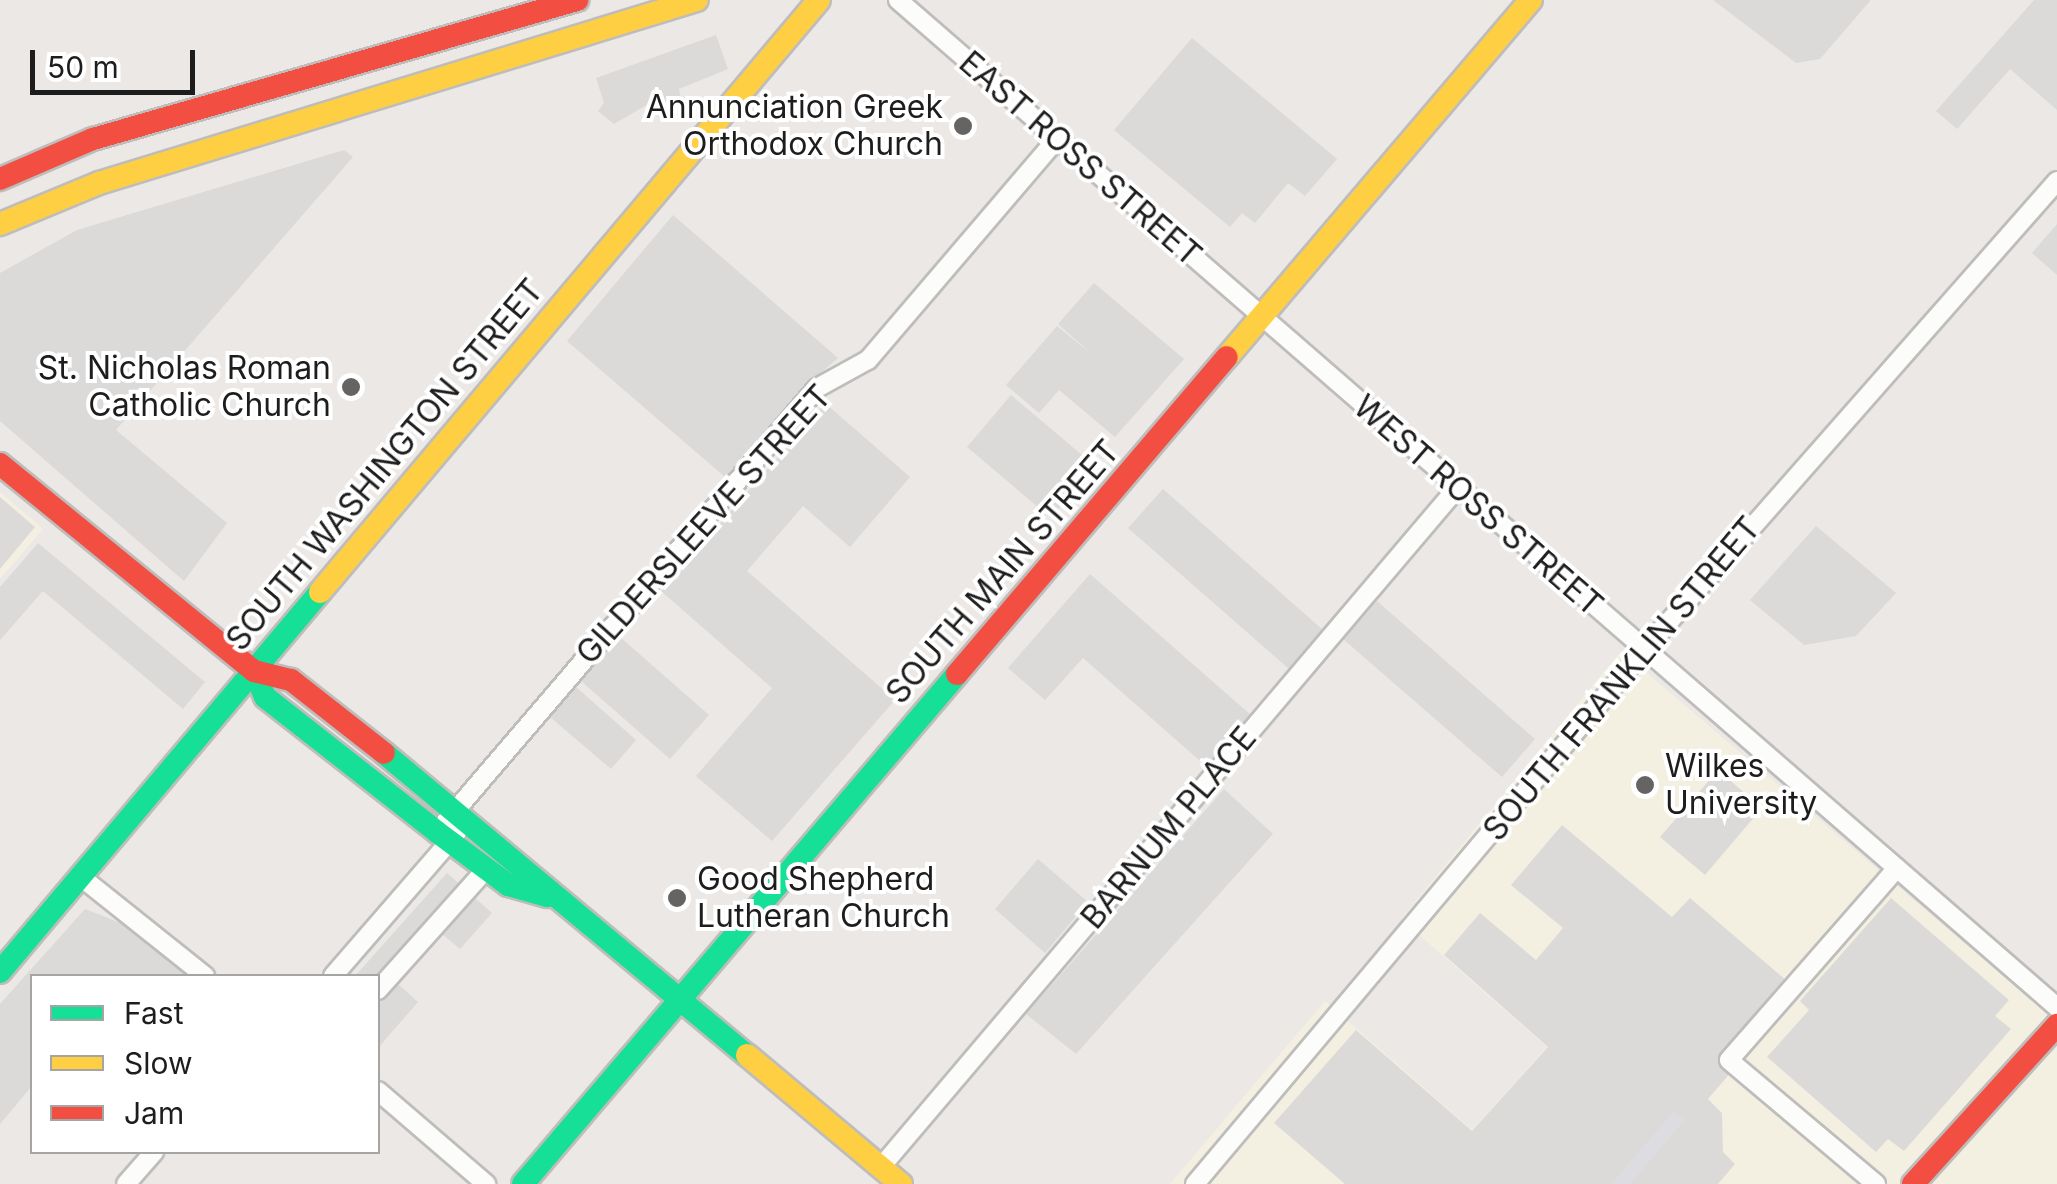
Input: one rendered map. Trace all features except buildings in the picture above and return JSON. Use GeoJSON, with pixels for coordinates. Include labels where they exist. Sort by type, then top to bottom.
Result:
{"type":"FeatureCollection","features":[{"type":"Feature","properties":{"kind":"main road"},"geometry":{"type":"LineString","coordinates":[[0,179],[93,139],[577,0]]}},
{"type":"Feature","properties":{"kind":"main road"},"geometry":{"type":"LineString","coordinates":[[0,224],[99,183],[697,0]]}},
{"type":"Feature","properties":{"kind":"main road","name":"SOUTH WASHINGTON STREET"},"geometry":{"type":"LineString","coordinates":[[0,972],[820,0]]}},
{"type":"Feature","properties":{"kind":"main road","name":"SOUTH MAIN STREET"},"geometry":{"type":"LineString","coordinates":[[523,1184],[1530,0]]}},
{"type":"Feature","properties":{"kind":"main road"},"geometry":{"type":"LineString","coordinates":[[0,464],[254,671],[291,680],[462,815],[552,898],[681,998],[901,1184]]}},
{"type":"Feature","properties":{"kind":"main road"},"geometry":{"type":"LineString","coordinates":[[254,671],[264,697],[486,869],[508,884],[552,898]]}},
{"type":"Feature","properties":{"kind":"main road"},"geometry":{"type":"LineString","coordinates":[[1913,1184],[2057,1025]]}},
{"type":"Feature","properties":{"kind":"street","name":"EAST ROSS STREET"},"geometry":{"type":"LineString","coordinates":[[898,0],[1262,319]]}},
{"type":"Feature","properties":{"kind":"street","name":"GILDERSLEEVE STREET"},"geometry":{"type":"LineString","coordinates":[[335,974],[444,836],[817,388],[868,360],[1057,139]]}},
{"type":"Feature","properties":{"kind":"street","name":"SOUTH FRANKLIN STREET"},"geometry":{"type":"LineString","coordinates":[[1195,1184],[1644,650],[2057,181]]}},
{"type":"Feature","properties":{"kind":"street","name":"WEST ROSS STREET"},"geometry":{"type":"LineString","coordinates":[[1262,319],[2057,1006]]}},
{"type":"Feature","properties":{"kind":"street","name":"BARNUM PLACE"},"geometry":{"type":"LineString","coordinates":[[882,1168],[1457,488]]}},
{"type":"Feature","properties":{"kind":"street"},"geometry":{"type":"LineString","coordinates":[[1876,1184],[1729,1060],[1897,868]]}},
{"type":"Feature","properties":{"kind":"street"},"geometry":{"type":"LineString","coordinates":[[380,988],[486,869]]}},
{"type":"Feature","properties":{"kind":"street"},"geometry":{"type":"LineString","coordinates":[[81,877],[202,974]]}},
{"type":"Feature","properties":{"kind":"street"},"geometry":{"type":"LineString","coordinates":[[380,1093],[486,1184]]}},
{"type":"Feature","properties":{"kind":"street"},"geometry":{"type":"LineString","coordinates":[[126,1184],[152,1154]]}},
{"type":"Feature","properties":{"kind":"shaded area"},"geometry":{"type":"Polygon","coordinates":[[[1713,0],[1870,1],[1820,59],[1796,63],[1713,0]]]}},
{"type":"Feature","properties":{"kind":"shaded area"},"geometry":{"type":"Polygon","coordinates":[[[2034,0],[2057,0],[2057,110],[2010,69],[1957,129],[1936,111],[2034,0]]]}},
{"type":"Feature","properties":{"kind":"shaded area"},"geometry":{"type":"Polygon","coordinates":[[[716,35],[728,69],[679,89],[683,110],[659,118],[652,102],[614,124],[598,111],[604,103],[596,78],[716,35]]]}},
{"type":"Feature","properties":{"kind":"shaded area"},"geometry":{"type":"Polygon","coordinates":[[[1192,38],[1337,159],[1305,196],[1288,183],[1255,223],[1242,213],[1230,227],[1114,130],[1192,38]]]}},
{"type":"Feature","properties":{"kind":"shaded area"},"geometry":{"type":"Polygon","coordinates":[[[344,150],[353,157],[116,430],[227,523],[184,581],[0,421],[0,273],[77,230],[344,150]]]}},
{"type":"Feature","properties":{"kind":"shaded area"},"geometry":{"type":"Polygon","coordinates":[[[673,215],[838,358],[801,390],[725,477],[567,341],[673,215]]]}},
{"type":"Feature","properties":{"kind":"shaded area"},"geometry":{"type":"Polygon","coordinates":[[[2057,224],[2057,275],[2032,253],[2057,224]]]}},
{"type":"Feature","properties":{"kind":"shaded area"},"geometry":{"type":"Polygon","coordinates":[[[1094,283],[1184,359],[1115,437],[1059,390],[1039,413],[1006,385],[1057,326],[1094,356],[1058,324],[1094,283]]]}},
{"type":"Feature","properties":{"kind":"shaded area"},"geometry":{"type":"Polygon","coordinates":[[[1011,395],[1095,466],[1051,518],[967,447],[1011,395]]]}},
{"type":"Feature","properties":{"kind":"shaded area"},"geometry":{"type":"Polygon","coordinates":[[[825,403],[910,477],[850,547],[803,506],[747,571],[895,700],[772,841],[696,776],[772,688],[661,591],[825,403]]]}},
{"type":"Feature","properties":{"kind":"shaded area"},"geometry":{"type":"Polygon","coordinates":[[[1163,489],[1323,630],[1289,669],[1128,528],[1163,489]]]}},
{"type":"Feature","properties":{"kind":"shaded area"},"geometry":{"type":"Polygon","coordinates":[[[0,492],[43,529],[0,579],[0,492]]]}},
{"type":"Feature","properties":{"kind":"shaded area"},"geometry":{"type":"Polygon","coordinates":[[[0,497],[35,527],[0,569],[0,497]]]}},
{"type":"Feature","properties":{"kind":"shaded area"},"geometry":{"type":"Polygon","coordinates":[[[1816,526],[1896,593],[1856,636],[1804,645],[1750,600],[1816,526]]]}},
{"type":"Feature","properties":{"kind":"shaded area"},"geometry":{"type":"Polygon","coordinates":[[[38,543],[205,682],[183,709],[43,591],[0,640],[0,587],[38,543]]]}},
{"type":"Feature","properties":{"kind":"shaded area"},"geometry":{"type":"Polygon","coordinates":[[[1090,574],[1252,716],[1207,767],[1083,658],[1045,700],[1008,668],[1090,574]]]}},
{"type":"Feature","properties":{"kind":"shaded area"},"geometry":{"type":"Polygon","coordinates":[[[1377,601],[1535,739],[1502,777],[1343,639],[1377,601]]]}},
{"type":"Feature","properties":{"kind":"shaded area"},"geometry":{"type":"Polygon","coordinates":[[[620,637],[709,715],[670,759],[581,681],[620,637]]]}},
{"type":"Feature","properties":{"kind":"shaded area","name":"Wilkes University"},"geometry":{"type":"Polygon","coordinates":[[[1621,651],[2057,1022],[2057,1184],[1170,1184],[1325,1001],[1472,1130],[1547,1047],[1401,919],[1621,651]]]}},
{"type":"Feature","properties":{"kind":"shaded area"},"geometry":{"type":"Polygon","coordinates":[[[576,687],[636,740],[611,769],[550,717],[576,687]]]}},
{"type":"Feature","properties":{"kind":"shaded area"},"geometry":{"type":"Polygon","coordinates":[[[1718,770],[1762,808],[1705,875],[1660,837],[1718,770]]]}},
{"type":"Feature","properties":{"kind":"shaded area"},"geometry":{"type":"Polygon","coordinates":[[[1224,789],[1273,834],[1076,1054],[1026,1014],[1224,789]]]}},
{"type":"Feature","properties":{"kind":"shaded area"},"geometry":{"type":"Polygon","coordinates":[[[1562,825],[1672,917],[1690,898],[1800,992],[1708,1099],[1722,1113],[1723,1152],[1735,1164],[1718,1184],[1345,1184],[1274,1123],[1356,1030],[1472,1131],[1548,1047],[1444,955],[1480,913],[1536,960],[1563,928],[1511,885],[1562,825]]]}},
{"type":"Feature","properties":{"kind":"shaded area"},"geometry":{"type":"Polygon","coordinates":[[[1038,859],[1088,902],[1045,953],[995,909],[1038,859]]]}},
{"type":"Feature","properties":{"kind":"shaded area"},"geometry":{"type":"Polygon","coordinates":[[[447,873],[492,913],[460,949],[442,934],[398,984],[418,1002],[380,1046],[380,974],[357,974],[447,873]]]}},
{"type":"Feature","properties":{"kind":"shaded area"},"geometry":{"type":"Polygon","coordinates":[[[1891,898],[2009,1000],[1995,1016],[2011,1029],[1904,1151],[1888,1139],[1876,1152],[1767,1057],[1809,1010],[1800,1001],[1891,898]]]}},
{"type":"Feature","properties":{"kind":"shaded area"},"geometry":{"type":"Polygon","coordinates":[[[85,909],[136,929],[190,974],[30,974],[30,1088],[0,1124],[0,1004],[85,909]]]}},
{"type":"Feature","properties":{"kind":"shaded area"},"geometry":{"type":"Polygon","coordinates":[[[1674,1111],[1685,1120],[1630,1184],[1611,1184],[1674,1111]]]}},
{"type":"Feature","properties":{"kind":"traffic: fast"},"geometry":{"type":"LineString","coordinates":[[0,972],[320,592]]}},
{"type":"Feature","properties":{"kind":"traffic: fast"},"geometry":{"type":"LineString","coordinates":[[254,671],[265,697],[437,832],[508,885],[547,896]]}},
{"type":"Feature","properties":{"kind":"traffic: fast"},"geometry":{"type":"LineString","coordinates":[[523,1184],[957,674]]}},
{"type":"Feature","properties":{"kind":"traffic: fast"},"geometry":{"type":"LineString","coordinates":[[384,753],[747,1055]]}},
{"type":"Feature","properties":{"kind":"traffic: slow"},"geometry":{"type":"LineString","coordinates":[[0,224],[99,183],[697,0]]}},
{"type":"Feature","properties":{"kind":"traffic: slow"},"geometry":{"type":"LineString","coordinates":[[320,592],[819,0]]}},
{"type":"Feature","properties":{"kind":"traffic: slow"},"geometry":{"type":"LineString","coordinates":[[1227,357],[1531,0]]}},
{"type":"Feature","properties":{"kind":"traffic: slow"},"geometry":{"type":"LineString","coordinates":[[747,1055],[901,1184]]}},
{"type":"Feature","properties":{"kind":"traffic: jam"},"geometry":{"type":"LineString","coordinates":[[0,179],[93,139],[577,0]]}},
{"type":"Feature","properties":{"kind":"traffic: jam"},"geometry":{"type":"LineString","coordinates":[[957,674],[1227,357]]}},
{"type":"Feature","properties":{"kind":"traffic: jam"},"geometry":{"type":"LineString","coordinates":[[0,464],[254,671],[291,680],[384,753]]}},
{"type":"Feature","properties":{"kind":"traffic: jam"},"geometry":{"type":"LineString","coordinates":[[1913,1184],[2057,1025]]}},
{"type":"Feature","properties":{"kind":"place","name":"Annunciation Greek Orthodox Church"},"geometry":{"type":"Point","coordinates":[963,126]}},
{"type":"Feature","properties":{"kind":"place","name":"St. Nicholas Roman Catholic Church"},"geometry":{"type":"Point","coordinates":[351,387]}},
{"type":"Feature","properties":{"kind":"place","name":"Wilkes University"},"geometry":{"type":"Point","coordinates":[1645,785]}},
{"type":"Feature","properties":{"kind":"place","name":"Good Shepherd Lutheran Church"},"geometry":{"type":"Point","coordinates":[677,898]}}]}
